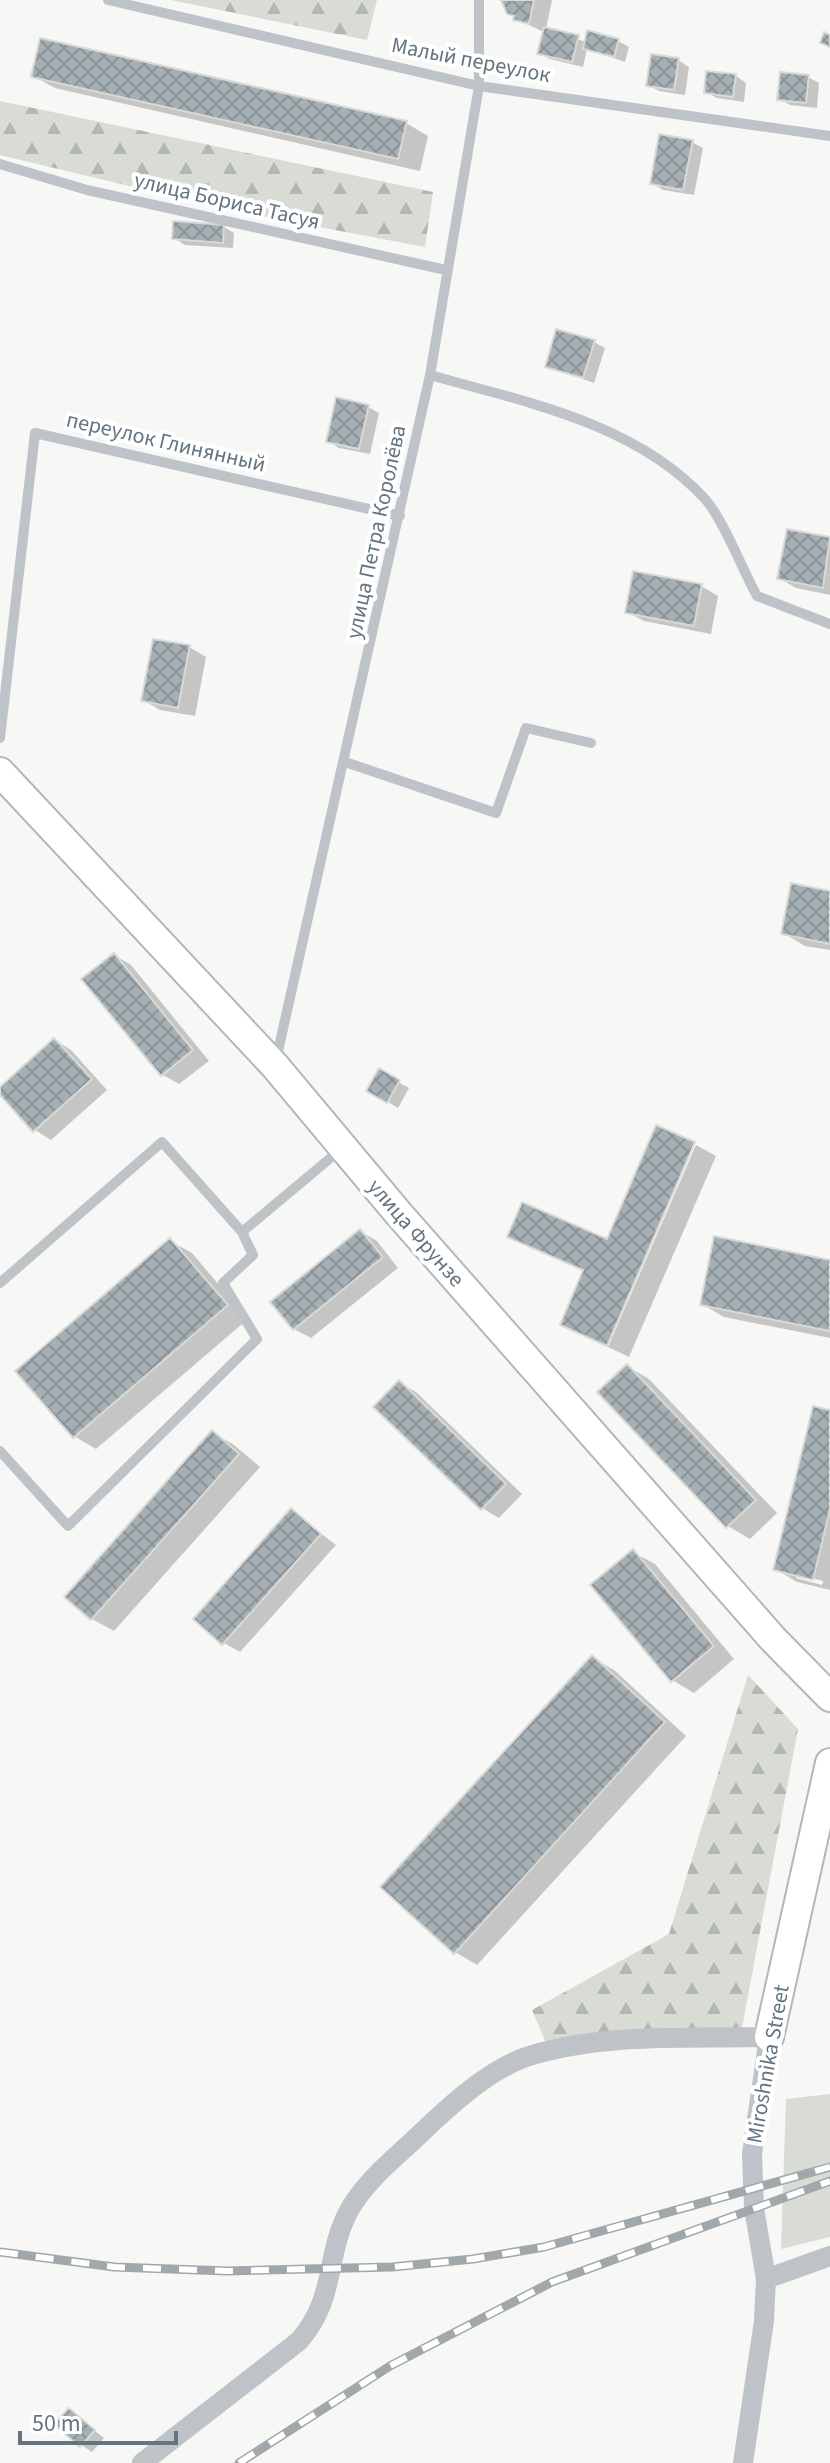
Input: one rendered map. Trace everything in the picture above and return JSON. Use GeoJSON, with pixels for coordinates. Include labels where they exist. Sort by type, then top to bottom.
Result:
{"type":"FeatureCollection","features":[{"type":"Feature","properties":{"kind":"main road","name":"улица Фрунзе"},"geometry":{"type":"LineString","coordinates":[[0,772],[275,1066],[341,1148],[773,1639],[830,1697]]}},
{"type":"Feature","properties":{"kind":"main road","name":"Miroshnika Street"},"geometry":{"type":"LineString","coordinates":[[769,2037],[830,1763]]}},
{"type":"Feature","properties":{"kind":"street","name":"Miroshnika Street"},"geometry":{"type":"LineString","coordinates":[[743,2463],[764,2321],[766,2279],[754,2208],[752,2154],[769,2037]]}},
{"type":"Feature","properties":{"kind":"street"},"geometry":{"type":"LineString","coordinates":[[142,2463],[299,2341],[315,2323],[325,2300],[338,2238],[351,2208],[368,2184],[457,2099],[524,2058],[600,2041],[769,2037]]}},
{"type":"Feature","properties":{"kind":"street"},"geometry":{"type":"LineString","coordinates":[[766,2279],[830,2256]]}},
{"type":"Feature","properties":{"kind":"lane","name":"Малый переулок"},"geometry":{"type":"LineString","coordinates":[[108,0],[479,86],[830,136]]}},
{"type":"Feature","properties":{"kind":"lane","name":"улица Петра Королёва"},"geometry":{"type":"LineString","coordinates":[[275,1066],[430,375],[479,86],[479,0]]}},
{"type":"Feature","properties":{"kind":"lane","name":"улица Бориса Тасуя"},"geometry":{"type":"LineString","coordinates":[[0,164],[87,190],[446,270]]}},
{"type":"Feature","properties":{"kind":"lane"},"geometry":{"type":"LineString","coordinates":[[430,375],[560,413],[612,433],[655,457],[707,501],[757,596],[830,624]]}},
{"type":"Feature","properties":{"kind":"lane","name":"переулок Глинянный"},"geometry":{"type":"LineString","coordinates":[[0,738],[35,433],[400,516]]}},
{"type":"Feature","properties":{"kind":"lane"},"geometry":{"type":"LineString","coordinates":[[345,762],[496,813],[526,728],[591,743]]}},
{"type":"Feature","properties":{"kind":"lane"},"geometry":{"type":"LineString","coordinates":[[0,1283],[162,1142],[242,1232],[253,1255],[223,1283],[257,1339],[68,1526],[0,1451]]}},
{"type":"Feature","properties":{"kind":"lane"},"geometry":{"type":"LineString","coordinates":[[242,1232],[341,1148]]}},
{"type":"Feature","properties":{"kind":"green space"},"geometry":{"type":"Polygon","coordinates":[[[171,0],[377,0],[367,40],[171,0]]]}},
{"type":"Feature","properties":{"kind":"green space"},"geometry":{"type":"Polygon","coordinates":[[[0,101],[433,192],[425,247],[229,210],[0,155],[0,101]]]}},
{"type":"Feature","properties":{"kind":"green space"},"geometry":{"type":"Polygon","coordinates":[[[748,1675],[798,1729],[740,2038],[549,2050],[532,2010],[669,1934],[748,1675]]]}},
{"type":"Feature","properties":{"kind":"green space"},"geometry":{"type":"Polygon","coordinates":[[[830,2094],[830,2237],[781,2249],[786,2099],[830,2094]]]}},
{"type":"Feature","properties":{"kind":"building"},"geometry":{"type":"Polygon","coordinates":[[[501,0],[534,0],[529,24],[513,20],[514,16],[507,14],[501,0]]]}},
{"type":"Feature","properties":{"kind":"building"},"geometry":{"type":"Polygon","coordinates":[[[544,27],[579,35],[572,62],[537,54],[544,27]]]}},
{"type":"Feature","properties":{"kind":"building"},"geometry":{"type":"Polygon","coordinates":[[[587,30],[619,39],[614,57],[583,49],[587,30]]]}},
{"type":"Feature","properties":{"kind":"building"},"geometry":{"type":"Polygon","coordinates":[[[824,32],[830,35],[830,47],[820,43],[824,32]]]}},
{"type":"Feature","properties":{"kind":"building"},"geometry":{"type":"Polygon","coordinates":[[[40,38],[407,121],[398,159],[31,77],[40,38]]]}},
{"type":"Feature","properties":{"kind":"building"},"geometry":{"type":"Polygon","coordinates":[[[651,54],[679,58],[674,90],[646,86],[651,54]]]}},
{"type":"Feature","properties":{"kind":"building"},"geometry":{"type":"Polygon","coordinates":[[[706,71],[736,74],[733,97],[704,93],[706,71]]]}},
{"type":"Feature","properties":{"kind":"building"},"geometry":{"type":"Polygon","coordinates":[[[780,72],[809,75],[806,103],[777,100],[780,72]]]}},
{"type":"Feature","properties":{"kind":"building"},"geometry":{"type":"Polygon","coordinates":[[[659,134],[693,140],[683,190],[650,184],[659,134]]]}},
{"type":"Feature","properties":{"kind":"building"},"geometry":{"type":"Polygon","coordinates":[[[173,221],[224,225],[223,243],[172,239],[173,221]]]}},
{"type":"Feature","properties":{"kind":"building"},"geometry":{"type":"Polygon","coordinates":[[[556,329],[595,340],[583,378],[545,367],[556,329]]]}},
{"type":"Feature","properties":{"kind":"building"},"geometry":{"type":"Polygon","coordinates":[[[336,397],[369,405],[359,449],[326,442],[336,397]]]}},
{"type":"Feature","properties":{"kind":"building"},"geometry":{"type":"Polygon","coordinates":[[[787,529],[830,537],[823,588],[777,579],[787,529]]]}},
{"type":"Feature","properties":{"kind":"building"},"geometry":{"type":"Polygon","coordinates":[[[633,571],[702,584],[694,626],[625,613],[633,571]]]}},
{"type":"Feature","properties":{"kind":"building"},"geometry":{"type":"Polygon","coordinates":[[[153,639],[190,645],[178,708],[141,701],[153,639]]]}},
{"type":"Feature","properties":{"kind":"building"},"geometry":{"type":"Polygon","coordinates":[[[791,883],[830,891],[830,944],[781,934],[791,883]]]}},
{"type":"Feature","properties":{"kind":"building"},"geometry":{"type":"Polygon","coordinates":[[[114,953],[193,1050],[161,1076],[81,979],[114,953]]]}},
{"type":"Feature","properties":{"kind":"building"},"geometry":{"type":"Polygon","coordinates":[[[54,1038],[92,1079],[33,1132],[0,1095],[0,1087],[54,1038]]]}},
{"type":"Feature","properties":{"kind":"building"},"geometry":{"type":"Polygon","coordinates":[[[379,1068],[400,1080],[387,1103],[366,1091],[379,1068]]]}},
{"type":"Feature","properties":{"kind":"building"},"geometry":{"type":"Polygon","coordinates":[[[656,1125],[695,1142],[607,1346],[560,1325],[583,1270],[507,1237],[522,1202],[607,1239],[656,1125]]]}},
{"type":"Feature","properties":{"kind":"building"},"geometry":{"type":"Polygon","coordinates":[[[360,1229],[383,1257],[293,1330],[270,1302],[360,1229]]]}},
{"type":"Feature","properties":{"kind":"building"},"geometry":{"type":"Polygon","coordinates":[[[714,1236],[830,1260],[830,1331],[700,1305],[714,1236]]]}},
{"type":"Feature","properties":{"kind":"building"},"geometry":{"type":"Polygon","coordinates":[[[170,1238],[228,1305],[73,1438],[15,1371],[170,1238]]]}},
{"type":"Feature","properties":{"kind":"building"},"geometry":{"type":"Polygon","coordinates":[[[627,1364],[756,1500],[726,1528],[597,1392],[627,1364]]]}},
{"type":"Feature","properties":{"kind":"building"},"geometry":{"type":"Polygon","coordinates":[[[399,1380],[506,1484],[481,1510],[373,1407],[399,1380]]]}},
{"type":"Feature","properties":{"kind":"building"},"geometry":{"type":"Polygon","coordinates":[[[813,1406],[830,1410],[830,1509],[813,1580],[773,1570],[813,1406]]]}},
{"type":"Feature","properties":{"kind":"building"},"geometry":{"type":"Polygon","coordinates":[[[212,1430],[239,1454],[91,1620],[64,1597],[212,1430]]]}},
{"type":"Feature","properties":{"kind":"building"},"geometry":{"type":"Polygon","coordinates":[[[291,1508],[321,1534],[222,1645],[193,1619],[291,1508]]]}},
{"type":"Feature","properties":{"kind":"building"},"geometry":{"type":"Polygon","coordinates":[[[633,1549],[714,1646],[671,1682],[590,1585],[633,1549]]]}},
{"type":"Feature","properties":{"kind":"building"},"geometry":{"type":"Polygon","coordinates":[[[592,1655],[665,1722],[454,1954],[380,1887],[592,1655]]]}},
{"type":"Feature","properties":{"kind":"building"},"geometry":{"type":"Polygon","coordinates":[[[69,2408],[95,2430],[80,2447],[54,2424],[69,2408]]]}},
{"type":"Feature","properties":{"kind":"railway"},"geometry":{"type":"LineString","coordinates":[[0,2252],[114,2267],[228,2271],[392,2267],[473,2259],[544,2247],[830,2167]]}},
{"type":"Feature","properties":{"kind":"railway"},"geometry":{"type":"LineString","coordinates":[[239,2463],[390,2366],[552,2282],[830,2181]]}}]}
